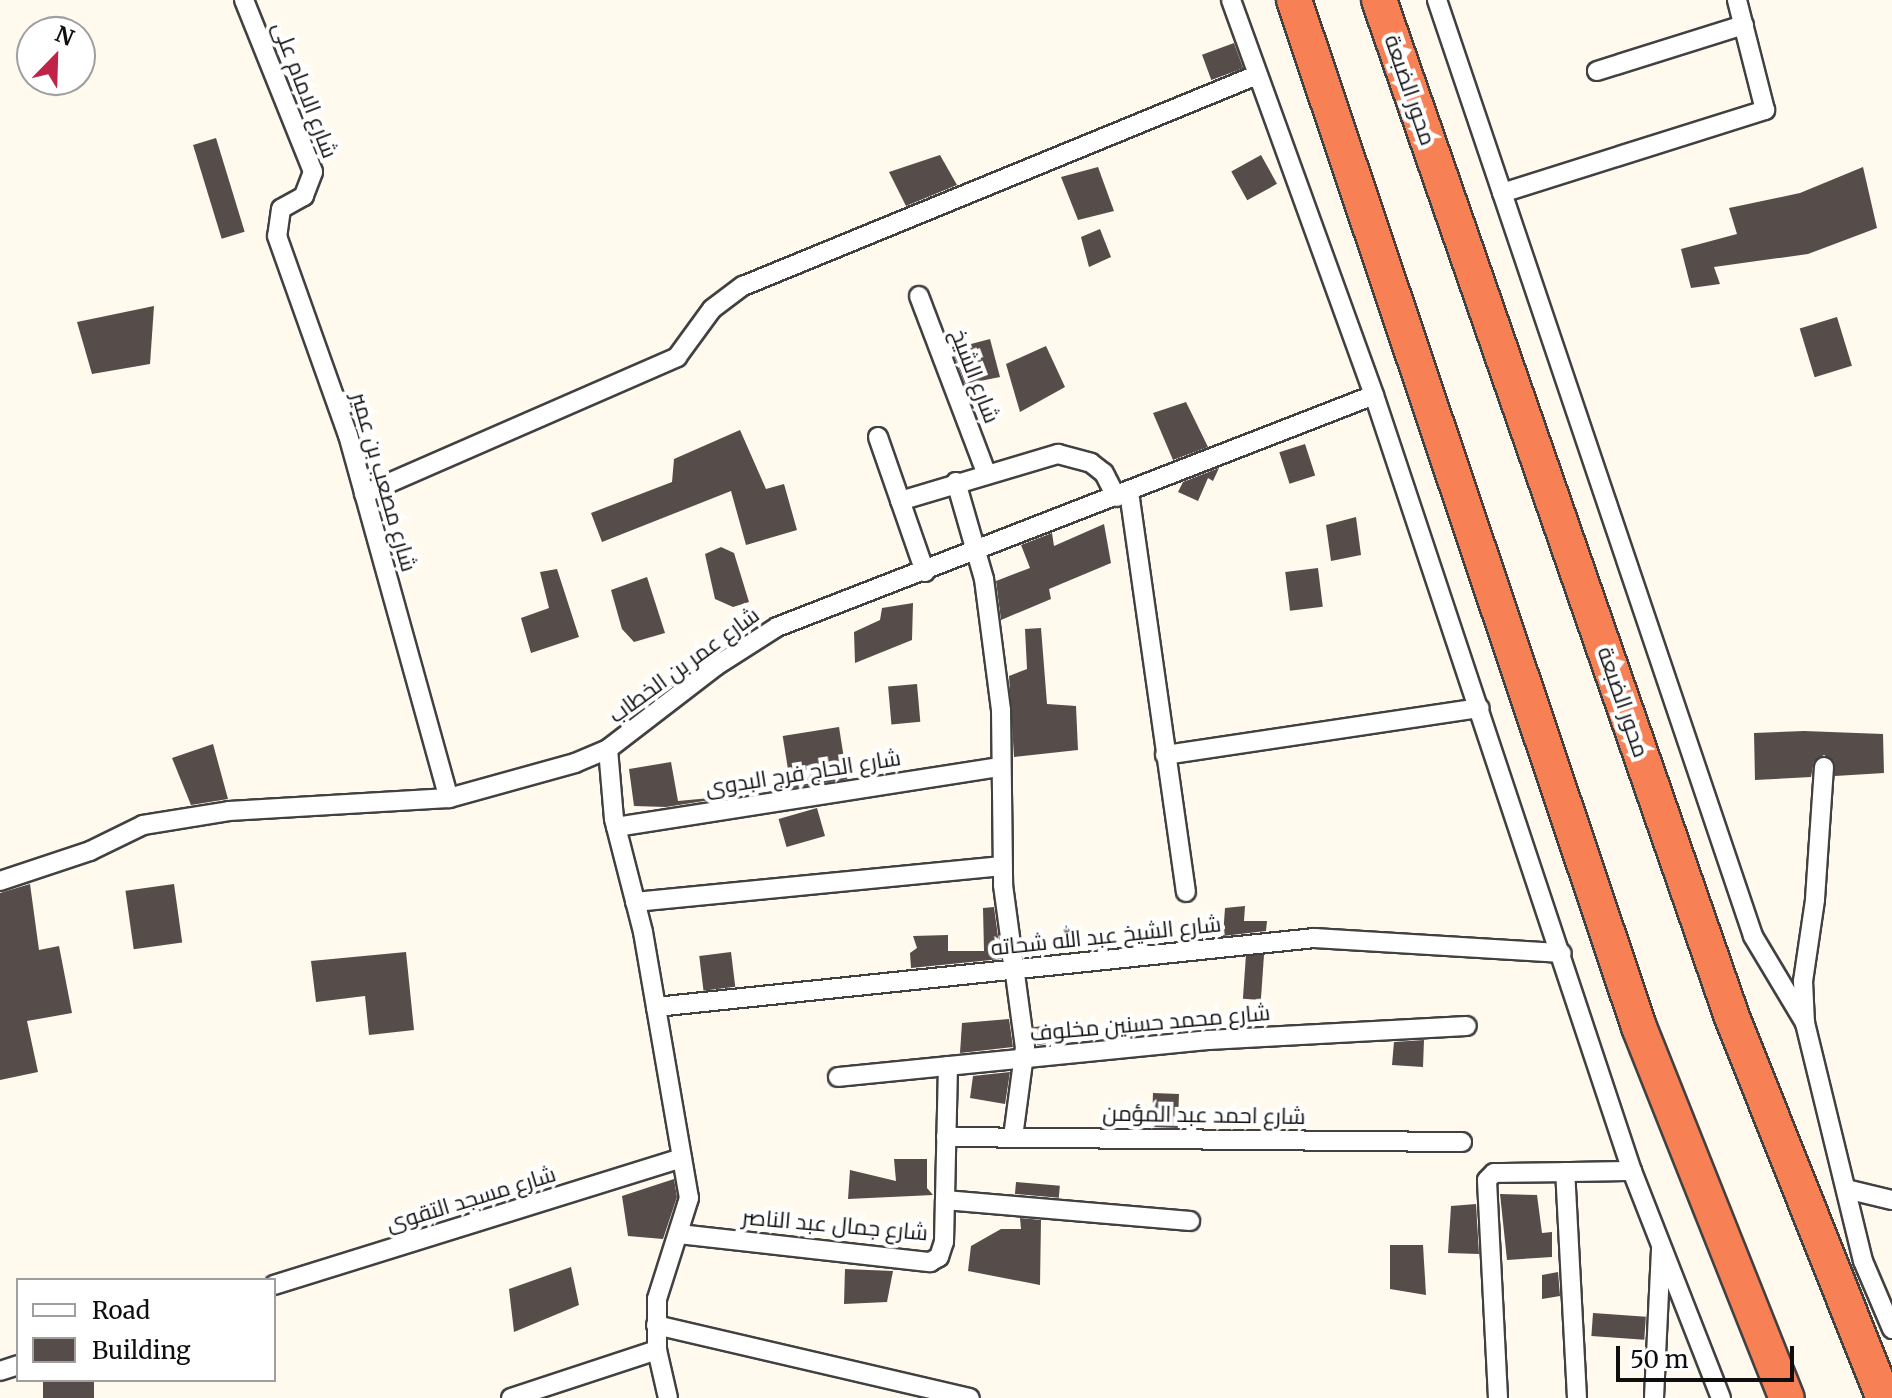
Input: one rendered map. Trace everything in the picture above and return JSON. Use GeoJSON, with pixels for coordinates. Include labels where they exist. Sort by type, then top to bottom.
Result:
{"type":"FeatureCollection","features":[{"type":"Feature","properties":{"kind":"highway"},"geometry":{"type":"LineString","coordinates":[[1294,0],[1639,1027],[1787,1398]]}},
{"type":"Feature","properties":{"kind":"highway","name":"محور الضبعة"},"geometry":{"type":"LineString","coordinates":[[1379,0],[1732,1017],[1884,1398]]}},
{"type":"Feature","properties":{"kind":"street","name":"شارع الامام على"},"geometry":{"type":"LineString","coordinates":[[244,0],[310,161],[311,186],[304,196]]}},
{"type":"Feature","properties":{"kind":"street"},"geometry":{"type":"LineString","coordinates":[[1231,0],[1374,395],[1632,1171],[1662,1240],[1721,1398]]}},
{"type":"Feature","properties":{"kind":"street"},"geometry":{"type":"LineString","coordinates":[[1437,0],[1753,936],[1805,1023]]}},
{"type":"Feature","properties":{"kind":"street"},"geometry":{"type":"LineString","coordinates":[[1502,193],[1762,113],[1767,103],[1737,0]]}},
{"type":"Feature","properties":{"kind":"street"},"geometry":{"type":"LineString","coordinates":[[1597,71],[1744,25]]}},
{"type":"Feature","properties":{"kind":"street"},"geometry":{"type":"LineString","coordinates":[[364,494],[677,357],[712,309],[743,286],[1257,75]]}},
{"type":"Feature","properties":{"kind":"street","name":"شارع مصعب بن عمير"},"geometry":{"type":"LineString","coordinates":[[304,196],[281,209],[277,236],[348,435],[449,798]]}},
{"type":"Feature","properties":{"kind":"street","name":"شارع الشيخ"},"geometry":{"type":"LineString","coordinates":[[919,296],[986,472]]}},
{"type":"Feature","properties":{"kind":"street","name":"شارع عمر بن الخطاب"},"geometry":{"type":"LineString","coordinates":[[0,881],[90,851],[143,825],[229,811],[449,798],[608,749],[716,666],[777,627],[977,553],[1374,395]]}},
{"type":"Feature","properties":{"kind":"street"},"geometry":{"type":"LineString","coordinates":[[878,437],[925,572]]}},
{"type":"Feature","properties":{"kind":"street"},"geometry":{"type":"LineString","coordinates":[[900,501],[1041,457],[1075,457],[1104,473],[1122,494],[1186,892]]}},
{"type":"Feature","properties":{"kind":"street"},"geometry":{"type":"LineString","coordinates":[[956,482],[977,553],[1001,710],[998,767],[1002,866],[1022,1058],[1013,1137]]}},
{"type":"Feature","properties":{"kind":"street"},"geometry":{"type":"LineString","coordinates":[[1165,755],[1480,708]]}},
{"type":"Feature","properties":{"kind":"street"},"geometry":{"type":"LineString","coordinates":[[608,749],[616,827],[656,1007],[689,1198],[657,1299],[657,1350],[668,1398]]}},
{"type":"Feature","properties":{"kind":"street","name":"شارع الحاج فرج البدوى"},"geometry":{"type":"LineString","coordinates":[[616,827],[998,767]]}},
{"type":"Feature","properties":{"kind":"street"},"geometry":{"type":"LineString","coordinates":[[1824,767],[1815,900],[1803,981],[1805,1023],[1863,1261],[1892,1329]]}},
{"type":"Feature","properties":{"kind":"street"},"geometry":{"type":"LineString","coordinates":[[635,902],[1002,866]]}},
{"type":"Feature","properties":{"kind":"street","name":"شارع الشيخ عبد الله شحاته"},"geometry":{"type":"LineString","coordinates":[[656,1007],[1315,938],[1562,953]]}},
{"type":"Feature","properties":{"kind":"street","name":"شارع محمد حسنين مخلوف"},"geometry":{"type":"LineString","coordinates":[[838,1077],[1208,1040],[1467,1026]]}},
{"type":"Feature","properties":{"kind":"street","name":"شارع جمال عبد الناصر"},"geometry":{"type":"LineString","coordinates":[[679,1234],[930,1262],[943,1251],[948,1066]]}},
{"type":"Feature","properties":{"kind":"street","name":"شارع احمد عبد المؤمن"},"geometry":{"type":"LineString","coordinates":[[946,1137],[1462,1142]]}},
{"type":"Feature","properties":{"kind":"street","name":"شارع مسجد التقوى"},"geometry":{"type":"LineString","coordinates":[[276,1284],[682,1158]]}},
{"type":"Feature","properties":{"kind":"street"},"geometry":{"type":"LineString","coordinates":[[1498,1398],[1487,1180],[1494,1173],[1632,1171]]}},
{"type":"Feature","properties":{"kind":"street"},"geometry":{"type":"LineString","coordinates":[[1565,1172],[1577,1398]]}},
{"type":"Feature","properties":{"kind":"street"},"geometry":{"type":"LineString","coordinates":[[1846,1189],[1892,1200]]}},
{"type":"Feature","properties":{"kind":"street"},"geometry":{"type":"LineString","coordinates":[[945,1200],[1190,1221]]}},
{"type":"Feature","properties":{"kind":"street"},"geometry":{"type":"LineString","coordinates":[[1654,1398],[1662,1240]]}},
{"type":"Feature","properties":{"kind":"street"},"geometry":{"type":"LineString","coordinates":[[656,1325],[970,1398]]}},
{"type":"Feature","properties":{"kind":"street"},"geometry":{"type":"LineString","coordinates":[[511,1398],[657,1350]]}},
{"type":"Feature","properties":{"kind":"building"},"geometry":{"type":"Polygon","coordinates":[[[1234,43],[1243,68],[1211,80],[1202,55],[1234,43]]]}},
{"type":"Feature","properties":{"kind":"building"},"geometry":{"type":"Polygon","coordinates":[[[216,138],[245,232],[222,239],[193,145],[216,138]]]}},
{"type":"Feature","properties":{"kind":"building"},"geometry":{"type":"Polygon","coordinates":[[[940,155],[957,185],[906,206],[889,172],[940,155]]]}},
{"type":"Feature","properties":{"kind":"building"},"geometry":{"type":"Polygon","coordinates":[[[1261,155],[1277,184],[1247,200],[1231,171],[1261,155]]]}},
{"type":"Feature","properties":{"kind":"building"},"geometry":{"type":"Polygon","coordinates":[[[1098,167],[1114,211],[1078,220],[1061,177],[1098,167]]]}},
{"type":"Feature","properties":{"kind":"building"},"geometry":{"type":"Polygon","coordinates":[[[1863,167],[1877,228],[1808,254],[1714,267],[1720,284],[1691,288],[1681,249],[1737,234],[1729,208],[1800,193],[1863,167]]]}},
{"type":"Feature","properties":{"kind":"building"},"geometry":{"type":"Polygon","coordinates":[[[1100,229],[1111,257],[1089,267],[1081,237],[1100,229]]]}},
{"type":"Feature","properties":{"kind":"building"},"geometry":{"type":"Polygon","coordinates":[[[154,306],[150,364],[92,374],[77,322],[154,306]]]}},
{"type":"Feature","properties":{"kind":"building"},"geometry":{"type":"Polygon","coordinates":[[[1837,317],[1852,366],[1815,377],[1800,328],[1837,317]]]}},
{"type":"Feature","properties":{"kind":"building"},"geometry":{"type":"Polygon","coordinates":[[[990,339],[1000,377],[965,384],[952,349],[990,339]]]}},
{"type":"Feature","properties":{"kind":"building"},"geometry":{"type":"Polygon","coordinates":[[[1046,346],[1065,387],[1020,412],[1006,364],[1046,346]]]}},
{"type":"Feature","properties":{"kind":"building"},"geometry":{"type":"Polygon","coordinates":[[[1186,402],[1208,447],[1173,460],[1153,413],[1186,402]]]}},
{"type":"Feature","properties":{"kind":"building"},"geometry":{"type":"Polygon","coordinates":[[[740,430],[766,489],[784,484],[797,530],[746,545],[731,491],[602,542],[591,513],[672,482],[674,459],[740,430]]]}},
{"type":"Feature","properties":{"kind":"building"},"geometry":{"type":"Polygon","coordinates":[[[1305,444],[1315,475],[1290,484],[1279,452],[1305,444]]]}},
{"type":"Feature","properties":{"kind":"building"},"geometry":{"type":"Polygon","coordinates":[[[1219,468],[1213,481],[1208,478],[1198,501],[1178,492],[1183,482],[1219,468]]]}},
{"type":"Feature","properties":{"kind":"building"},"geometry":{"type":"Polygon","coordinates":[[[1356,517],[1361,555],[1331,561],[1326,525],[1356,517]]]}},
{"type":"Feature","properties":{"kind":"building"},"geometry":{"type":"Polygon","coordinates":[[[1104,524],[1111,563],[1049,589],[1051,599],[1001,620],[996,581],[1030,568],[1021,545],[1052,533],[1054,546],[1104,524]]]}},
{"type":"Feature","properties":{"kind":"building"},"geometry":{"type":"Polygon","coordinates":[[[721,547],[734,553],[749,602],[733,607],[715,599],[705,554],[721,547]]]}},
{"type":"Feature","properties":{"kind":"building"},"geometry":{"type":"Polygon","coordinates":[[[1318,568],[1323,607],[1290,611],[1285,572],[1318,568]]]}},
{"type":"Feature","properties":{"kind":"building"},"geometry":{"type":"Polygon","coordinates":[[[557,569],[579,637],[531,653],[521,618],[549,608],[540,572],[557,569]]]}},
{"type":"Feature","properties":{"kind":"building"},"geometry":{"type":"Polygon","coordinates":[[[647,577],[665,633],[634,642],[622,629],[611,590],[647,577]]]}},
{"type":"Feature","properties":{"kind":"building"},"geometry":{"type":"Polygon","coordinates":[[[913,603],[912,640],[855,663],[854,632],[880,620],[882,608],[913,603]]]}},
{"type":"Feature","properties":{"kind":"building"},"geometry":{"type":"Polygon","coordinates":[[[1041,628],[1047,704],[1076,706],[1078,750],[1014,757],[1009,676],[1027,669],[1025,629],[1041,628]]]}},
{"type":"Feature","properties":{"kind":"building"},"geometry":{"type":"Polygon","coordinates":[[[917,684],[920,722],[891,724],[888,687],[917,684]]]}},
{"type":"Feature","properties":{"kind":"building"},"geometry":{"type":"Polygon","coordinates":[[[839,727],[847,779],[791,788],[783,736],[839,727]]]}},
{"type":"Feature","properties":{"kind":"building"},"geometry":{"type":"Polygon","coordinates":[[[1754,733],[1883,734],[1884,773],[1835,776],[1834,761],[1824,755],[1814,761],[1811,777],[1755,780],[1754,733]]]}},
{"type":"Feature","properties":{"kind":"building"},"geometry":{"type":"Polygon","coordinates":[[[213,744],[228,799],[191,805],[172,758],[213,744]]]}},
{"type":"Feature","properties":{"kind":"building"},"geometry":{"type":"Polygon","coordinates":[[[671,762],[678,801],[742,795],[666,807],[634,806],[629,769],[671,762]]]}},
{"type":"Feature","properties":{"kind":"building"},"geometry":{"type":"Polygon","coordinates":[[[817,808],[825,836],[787,847],[779,819],[817,808]]]}},
{"type":"Feature","properties":{"kind":"building"},"geometry":{"type":"Polygon","coordinates":[[[30,884],[39,950],[59,946],[72,1013],[27,1021],[38,1072],[0,1080],[0,893],[30,884]]]}},
{"type":"Feature","properties":{"kind":"building"},"geometry":{"type":"Polygon","coordinates":[[[174,884],[182,942],[134,949],[125,891],[174,884]]]}},
{"type":"Feature","properties":{"kind":"building"},"geometry":{"type":"Polygon","coordinates":[[[1245,906],[1244,921],[1267,921],[1266,931],[1223,936],[1225,908],[1245,906]]]}},
{"type":"Feature","properties":{"kind":"building"},"geometry":{"type":"Polygon","coordinates":[[[994,907],[1001,959],[911,968],[910,953],[917,948],[913,936],[948,935],[948,951],[984,951],[983,908],[994,907]]]}},
{"type":"Feature","properties":{"kind":"building"},"geometry":{"type":"Polygon","coordinates":[[[406,952],[414,1030],[369,1035],[365,996],[316,1002],[311,961],[406,952]]]}},
{"type":"Feature","properties":{"kind":"building"},"geometry":{"type":"Polygon","coordinates":[[[731,952],[735,987],[704,991],[699,956],[731,952]]]}},
{"type":"Feature","properties":{"kind":"building"},"geometry":{"type":"Polygon","coordinates":[[[1246,954],[1264,955],[1261,1000],[1243,999],[1246,954]]]}},
{"type":"Feature","properties":{"kind":"building"},"geometry":{"type":"Polygon","coordinates":[[[1009,1019],[1013,1047],[960,1053],[962,1023],[1009,1019]]]}},
{"type":"Feature","properties":{"kind":"building"},"geometry":{"type":"Polygon","coordinates":[[[1065,1024],[1063,1042],[1037,1045],[1034,1027],[1065,1024]]]}},
{"type":"Feature","properties":{"kind":"building"},"geometry":{"type":"Polygon","coordinates":[[[1424,1040],[1423,1067],[1392,1065],[1394,1042],[1424,1040]]]}},
{"type":"Feature","properties":{"kind":"building"},"geometry":{"type":"Polygon","coordinates":[[[1010,1072],[1005,1104],[970,1098],[973,1076],[1010,1072]]]}},
{"type":"Feature","properties":{"kind":"building"},"geometry":{"type":"Polygon","coordinates":[[[1153,1093],[1179,1094],[1178,1128],[1152,1127],[1153,1093]]]}},
{"type":"Feature","properties":{"kind":"building"},"geometry":{"type":"Polygon","coordinates":[[[894,1159],[927,1159],[927,1188],[933,1195],[848,1199],[850,1170],[896,1181],[894,1159]]]}},
{"type":"Feature","properties":{"kind":"building"},"geometry":{"type":"Polygon","coordinates":[[[674,1179],[677,1197],[663,1239],[628,1236],[622,1196],[674,1179]]]}},
{"type":"Feature","properties":{"kind":"building"},"geometry":{"type":"Polygon","coordinates":[[[1016,1182],[1060,1186],[1059,1198],[1015,1194],[1016,1182]]]}},
{"type":"Feature","properties":{"kind":"building"},"geometry":{"type":"Polygon","coordinates":[[[1500,1194],[1537,1195],[1542,1233],[1552,1232],[1552,1257],[1507,1260],[1500,1194]]]}},
{"type":"Feature","properties":{"kind":"building"},"geometry":{"type":"Polygon","coordinates":[[[1476,1204],[1479,1254],[1448,1253],[1451,1206],[1476,1204]]]}},
{"type":"Feature","properties":{"kind":"building"},"geometry":{"type":"Polygon","coordinates":[[[1020,1218],[1041,1220],[1040,1285],[968,1271],[971,1246],[1001,1229],[1021,1229],[1020,1218]]]}},
{"type":"Feature","properties":{"kind":"building"},"geometry":{"type":"Polygon","coordinates":[[[1390,1245],[1423,1245],[1426,1295],[1390,1289],[1390,1245]]]}},
{"type":"Feature","properties":{"kind":"building"},"geometry":{"type":"Polygon","coordinates":[[[571,1267],[579,1305],[514,1332],[509,1289],[571,1267]]]}},
{"type":"Feature","properties":{"kind":"building"},"geometry":{"type":"Polygon","coordinates":[[[845,1269],[893,1271],[887,1302],[844,1304],[845,1269]]]}},
{"type":"Feature","properties":{"kind":"building"},"geometry":{"type":"Polygon","coordinates":[[[1558,1272],[1560,1296],[1542,1299],[1542,1275],[1558,1272]]]}},
{"type":"Feature","properties":{"kind":"building"},"geometry":{"type":"Polygon","coordinates":[[[1593,1313],[1646,1317],[1644,1340],[1591,1336],[1593,1313]]]}},
{"type":"Feature","properties":{"kind":"building"},"geometry":{"type":"Polygon","coordinates":[[[43,1382],[94,1382],[94,1398],[43,1398],[43,1382]]]}}]}
